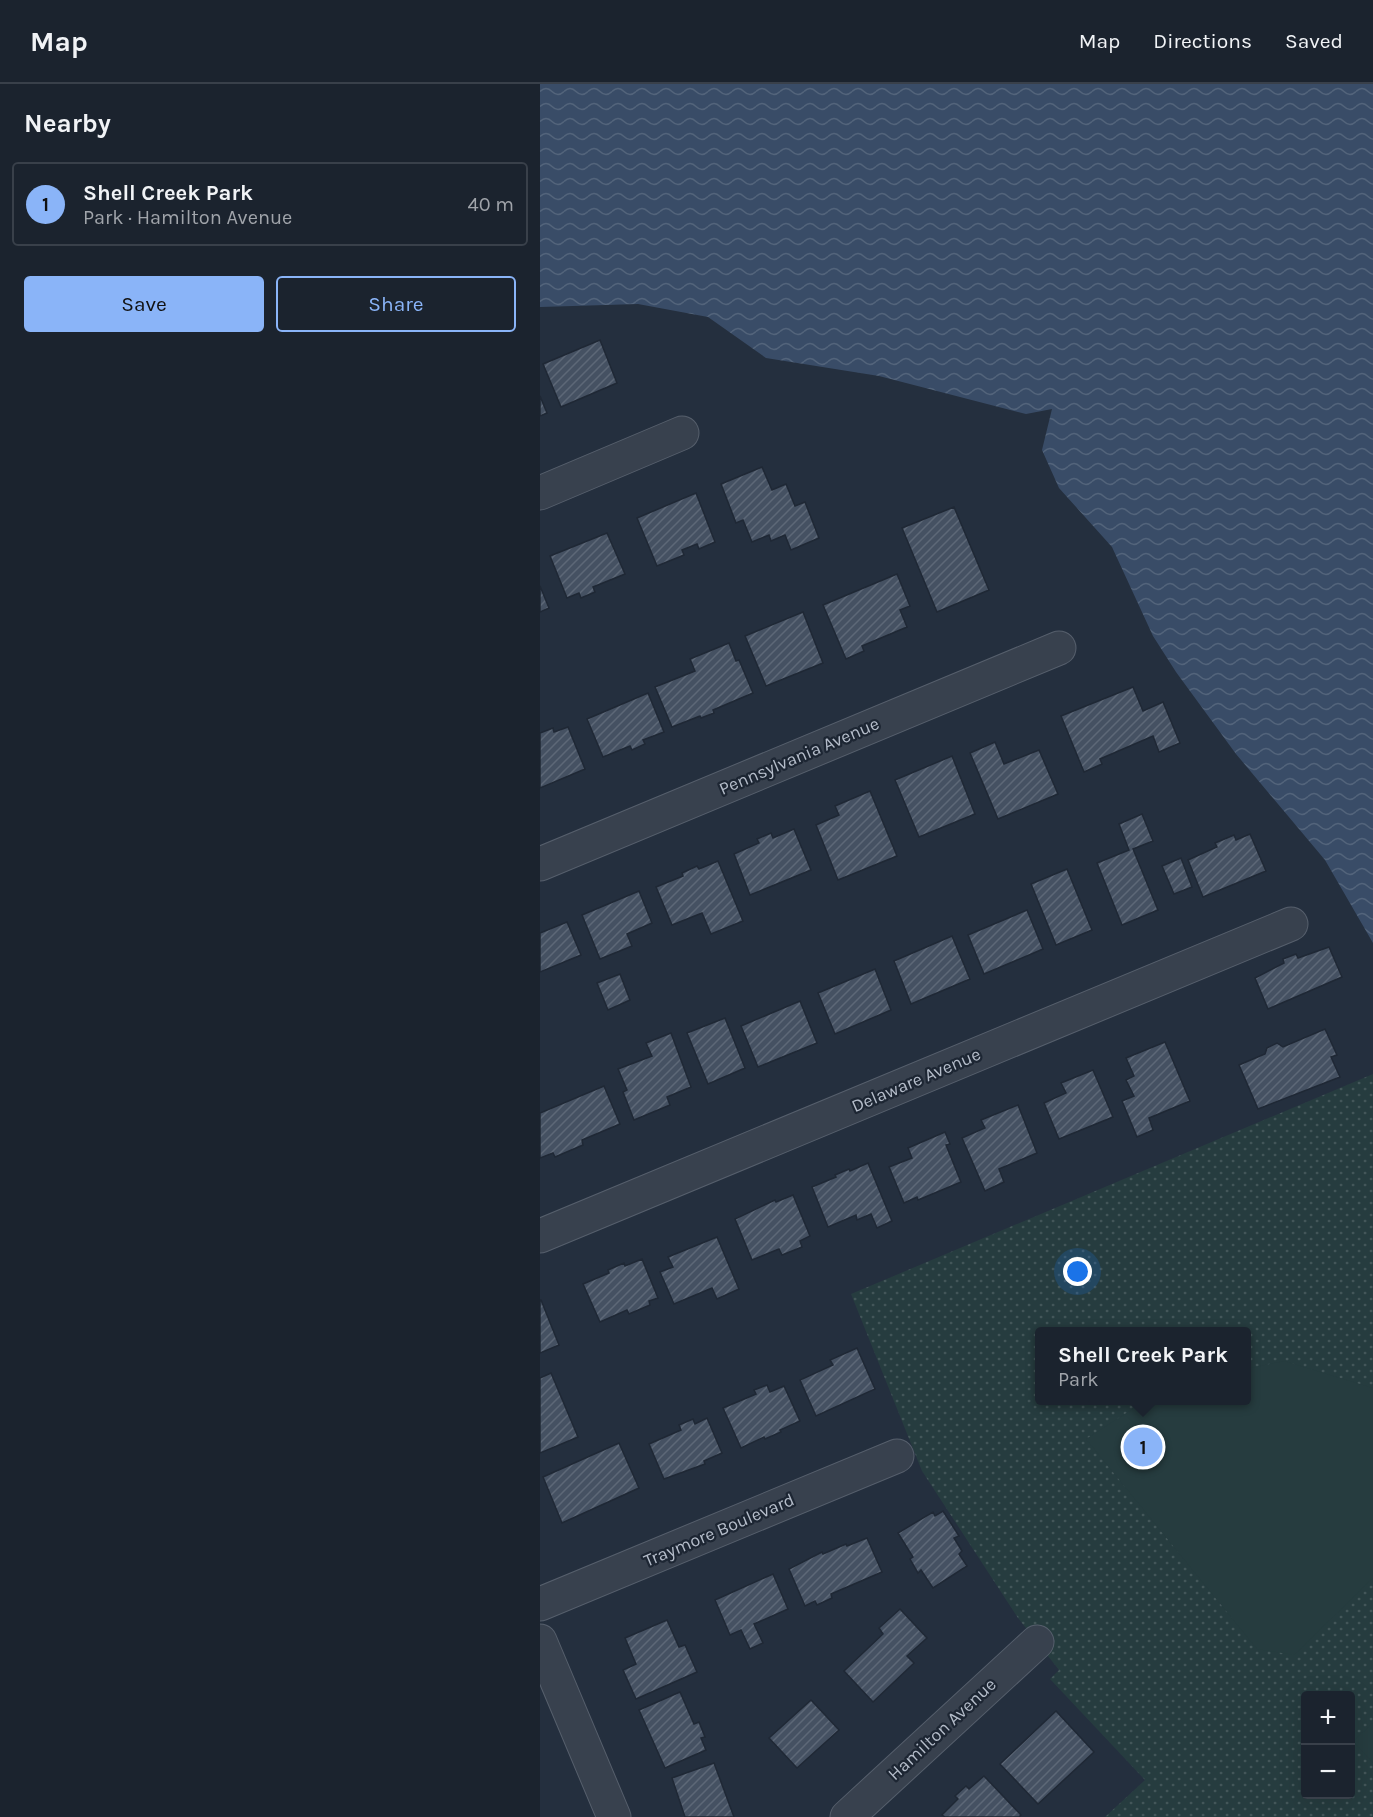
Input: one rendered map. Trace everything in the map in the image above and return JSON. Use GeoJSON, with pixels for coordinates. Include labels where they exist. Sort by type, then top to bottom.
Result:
{"type":"FeatureCollection","features":[{"type":"Feature","properties":{"kind":"street"},"geometry":{"type":"LineString","coordinates":[[540,493],[682,433]]}},
{"type":"Feature","properties":{"kind":"street","name":"Pennsylvania Avenue"},"geometry":{"type":"LineString","coordinates":[[540,864],[1059,648]]}},
{"type":"Feature","properties":{"kind":"street","name":"Delaware Avenue"},"geometry":{"type":"LineString","coordinates":[[540,1236],[1291,924]]}},
{"type":"Feature","properties":{"kind":"street","name":"Traymore Boulevard"},"geometry":{"type":"LineString","coordinates":[[540,1604],[897,1456]]}},
{"type":"Feature","properties":{"kind":"street"},"geometry":{"type":"LineString","coordinates":[[540,1641],[614,1817]]}},
{"type":"Feature","properties":{"kind":"street","name":"Hamilton Avenue"},"geometry":{"type":"LineString","coordinates":[[847,1817],[1037,1642]]}},
{"type":"Feature","properties":{"kind":"green space"},"geometry":{"type":"Polygon","coordinates":[[[1373,1074],[1373,1817],[1105,1817],[1145,1780],[1050,1679],[1059,1670],[1018,1618],[922,1471],[851,1294],[1373,1074]]]}},
{"type":"Feature","properties":{"kind":"green space"},"geometry":{"type":"Polygon","coordinates":[[[1284,1361],[1373,1388],[1373,1578],[1294,1655],[1257,1649],[1086,1439],[1139,1405],[1251,1405],[1251,1368],[1284,1361]]]}},
{"type":"Feature","properties":{"kind":"green space"},"geometry":{"type":"Polygon","coordinates":[[[1373,1723],[1373,1763],[1355,1743],[1355,1739],[1373,1723]]]}},
{"type":"Feature","properties":{"kind":"water"},"geometry":{"type":"Polygon","coordinates":[[[540,84],[1373,84],[1373,943],[1325,860],[1236,754],[1176,672],[1153,636],[1112,547],[1059,488],[1042,450],[1052,409],[1026,414],[879,376],[766,358],[708,317],[638,304],[540,307],[540,84]]]}},
{"type":"Feature","properties":{"kind":"building"},"geometry":{"type":"Polygon","coordinates":[[[600,340],[617,383],[561,407],[543,364],[600,340]]]}},
{"type":"Feature","properties":{"kind":"building"},"geometry":{"type":"Polygon","coordinates":[[[540,396],[547,413],[540,416],[540,396]]]}},
{"type":"Feature","properties":{"kind":"building"},"geometry":{"type":"Polygon","coordinates":[[[762,467],[772,490],[786,484],[795,506],[805,502],[819,538],[791,550],[785,535],[771,541],[769,535],[752,542],[743,520],[736,523],[721,484],[762,467]]]}},
{"type":"Feature","properties":{"kind":"building"},"geometry":{"type":"Polygon","coordinates":[[[696,493],[715,542],[699,549],[697,544],[682,550],[684,555],[657,566],[637,518],[696,493]]]}},
{"type":"Feature","properties":{"kind":"building"},"geometry":{"type":"Polygon","coordinates":[[[954,507],[989,590],[937,612],[902,528],[954,507]]]}},
{"type":"Feature","properties":{"kind":"building"},"geometry":{"type":"Polygon","coordinates":[[[607,533],[625,574],[593,587],[595,592],[581,598],[579,593],[567,598],[550,556],[607,533]]]}},
{"type":"Feature","properties":{"kind":"building"},"geometry":{"type":"Polygon","coordinates":[[[897,574],[910,606],[900,610],[907,627],[862,646],[864,651],[846,659],[823,605],[897,574]]]}},
{"type":"Feature","properties":{"kind":"building"},"geometry":{"type":"Polygon","coordinates":[[[540,586],[549,608],[540,612],[540,586]]]}},
{"type":"Feature","properties":{"kind":"building"},"geometry":{"type":"Polygon","coordinates":[[[803,612],[823,663],[766,686],[745,636],[803,612]]]}},
{"type":"Feature","properties":{"kind":"building"},"geometry":{"type":"Polygon","coordinates":[[[729,643],[753,693],[713,710],[714,713],[672,727],[655,687],[695,671],[690,659],[729,643]]]}},
{"type":"Feature","properties":{"kind":"building"},"geometry":{"type":"Polygon","coordinates":[[[1133,687],[1143,711],[1163,702],[1180,743],[1159,752],[1153,736],[1100,759],[1102,764],[1084,772],[1061,716],[1133,687]]]}},
{"type":"Feature","properties":{"kind":"building"},"geometry":{"type":"Polygon","coordinates":[[[648,693],[664,732],[643,740],[645,744],[632,750],[630,746],[603,757],[587,719],[648,693]]]}},
{"type":"Feature","properties":{"kind":"building"},"geometry":{"type":"Polygon","coordinates":[[[568,727],[585,769],[540,788],[540,733],[553,728],[554,732],[568,727]]]}},
{"type":"Feature","properties":{"kind":"building"},"geometry":{"type":"Polygon","coordinates":[[[995,742],[1004,764],[1039,750],[1058,794],[998,819],[970,753],[995,742]]]}},
{"type":"Feature","properties":{"kind":"building"},"geometry":{"type":"Polygon","coordinates":[[[952,756],[975,814],[919,837],[895,780],[952,756]]]}},
{"type":"Feature","properties":{"kind":"building"},"geometry":{"type":"Polygon","coordinates":[[[870,791],[897,856],[838,880],[816,825],[839,815],[835,806],[870,791]]]}},
{"type":"Feature","properties":{"kind":"building"},"geometry":{"type":"Polygon","coordinates":[[[1142,814],[1153,841],[1133,849],[1158,910],[1122,925],[1097,863],[1129,850],[1119,824],[1142,814]]]}},
{"type":"Feature","properties":{"kind":"building"},"geometry":{"type":"Polygon","coordinates":[[[794,829],[811,870],[750,895],[734,854],[759,843],[757,839],[771,833],[773,838],[794,829]]]}},
{"type":"Feature","properties":{"kind":"building"},"geometry":{"type":"Polygon","coordinates":[[[1250,834],[1266,871],[1203,897],[1188,860],[1217,847],[1215,843],[1234,835],[1236,840],[1250,834]]]}},
{"type":"Feature","properties":{"kind":"building"},"geometry":{"type":"Polygon","coordinates":[[[1181,858],[1192,887],[1174,894],[1162,866],[1181,858]]]}},
{"type":"Feature","properties":{"kind":"building"},"geometry":{"type":"Polygon","coordinates":[[[718,861],[743,921],[711,934],[702,913],[672,925],[656,887],[683,876],[682,873],[697,866],[699,869],[718,861]]]}},
{"type":"Feature","properties":{"kind":"building"},"geometry":{"type":"Polygon","coordinates":[[[1067,869],[1092,930],[1056,945],[1031,884],[1067,869]]]}},
{"type":"Feature","properties":{"kind":"building"},"geometry":{"type":"Polygon","coordinates":[[[639,891],[652,923],[627,934],[632,946],[600,959],[582,915],[639,891]]]}},
{"type":"Feature","properties":{"kind":"building"},"geometry":{"type":"Polygon","coordinates":[[[1027,910],[1043,949],[984,974],[968,935],[1027,910]]]}},
{"type":"Feature","properties":{"kind":"building"},"geometry":{"type":"Polygon","coordinates":[[[567,922],[581,955],[540,972],[540,933],[567,922]]]}},
{"type":"Feature","properties":{"kind":"building"},"geometry":{"type":"Polygon","coordinates":[[[952,936],[970,979],[911,1004],[894,961],[952,936]]]}},
{"type":"Feature","properties":{"kind":"building"},"geometry":{"type":"Polygon","coordinates":[[[1329,947],[1342,977],[1268,1009],[1255,978],[1284,963],[1283,959],[1296,954],[1298,958],[1329,947]]]}},
{"type":"Feature","properties":{"kind":"building"},"geometry":{"type":"Polygon","coordinates":[[[875,969],[891,1010],[835,1034],[818,993],[875,969]]]}},
{"type":"Feature","properties":{"kind":"building"},"geometry":{"type":"Polygon","coordinates":[[[620,974],[630,1000],[608,1010],[597,983],[620,974]]]}},
{"type":"Feature","properties":{"kind":"building"},"geometry":{"type":"Polygon","coordinates":[[[800,1001],[817,1043],[758,1067],[741,1026],[800,1001]]]}},
{"type":"Feature","properties":{"kind":"building"},"geometry":{"type":"Polygon","coordinates":[[[725,1018],[745,1068],[708,1084],[687,1033],[725,1018]]]}},
{"type":"Feature","properties":{"kind":"building"},"geometry":{"type":"Polygon","coordinates":[[[1325,1029],[1337,1055],[1331,1057],[1340,1077],[1258,1109],[1239,1065],[1265,1054],[1267,1048],[1277,1043],[1283,1047],[1325,1029]]]}},
{"type":"Feature","properties":{"kind":"building"},"geometry":{"type":"Polygon","coordinates":[[[671,1033],[691,1087],[667,1097],[670,1105],[634,1120],[623,1092],[627,1090],[618,1069],[652,1056],[646,1043],[671,1033]]]}},
{"type":"Feature","properties":{"kind":"building"},"geometry":{"type":"Polygon","coordinates":[[[1165,1042],[1190,1101],[1149,1118],[1153,1130],[1137,1137],[1122,1101],[1134,1096],[1126,1080],[1134,1076],[1126,1058],[1165,1042]]]}},
{"type":"Feature","properties":{"kind":"building"},"geometry":{"type":"Polygon","coordinates":[[[1093,1070],[1113,1117],[1059,1139],[1044,1103],[1066,1093],[1061,1083],[1093,1070]]]}},
{"type":"Feature","properties":{"kind":"building"},"geometry":{"type":"Polygon","coordinates":[[[604,1086],[620,1124],[582,1140],[583,1145],[555,1157],[553,1153],[540,1158],[540,1113],[604,1086]]]}},
{"type":"Feature","properties":{"kind":"building"},"geometry":{"type":"Polygon","coordinates":[[[1018,1105],[1037,1153],[999,1169],[1004,1182],[985,1191],[962,1138],[985,1128],[981,1120],[1018,1105]]]}},
{"type":"Feature","properties":{"kind":"building"},"geometry":{"type":"Polygon","coordinates":[[[945,1132],[950,1144],[946,1145],[961,1182],[918,1200],[917,1197],[904,1203],[889,1167],[912,1158],[908,1148],[945,1132]]]}},
{"type":"Feature","properties":{"kind":"building"},"geometry":{"type":"Polygon","coordinates":[[[868,1163],[892,1221],[877,1228],[871,1214],[857,1220],[856,1215],[828,1227],[812,1187],[849,1169],[850,1171],[868,1163]]]}},
{"type":"Feature","properties":{"kind":"building"},"geometry":{"type":"Polygon","coordinates":[[[793,1195],[810,1236],[800,1241],[802,1247],[782,1255],[779,1249],[752,1260],[735,1219],[775,1200],[776,1202],[793,1195]]]}},
{"type":"Feature","properties":{"kind":"building"},"geometry":{"type":"Polygon","coordinates":[[[717,1237],[739,1289],[717,1299],[712,1288],[674,1304],[660,1272],[673,1267],[668,1257],[717,1237]]]}},
{"type":"Feature","properties":{"kind":"building"},"geometry":{"type":"Polygon","coordinates":[[[642,1259],[658,1298],[649,1301],[650,1305],[629,1314],[627,1310],[600,1322],[583,1284],[609,1273],[608,1270],[624,1263],[625,1266],[642,1259]]]}},
{"type":"Feature","properties":{"kind":"building"},"geometry":{"type":"Polygon","coordinates":[[[540,1300],[559,1345],[540,1353],[540,1300]]]}},
{"type":"Feature","properties":{"kind":"building"},"geometry":{"type":"Polygon","coordinates":[[[857,1348],[875,1389],[816,1416],[800,1380],[833,1365],[830,1360],[857,1348]]]}},
{"type":"Feature","properties":{"kind":"building"},"geometry":{"type":"Polygon","coordinates":[[[551,1373],[578,1437],[540,1453],[540,1378],[551,1373]]]}},
{"type":"Feature","properties":{"kind":"building"},"geometry":{"type":"Polygon","coordinates":[[[767,1385],[770,1392],[784,1386],[800,1421],[780,1430],[781,1432],[741,1448],[723,1408],[756,1394],[754,1390],[767,1385]]]}},
{"type":"Feature","properties":{"kind":"building"},"geometry":{"type":"Polygon","coordinates":[[[707,1418],[722,1453],[704,1461],[705,1464],[664,1479],[649,1444],[681,1430],[679,1425],[693,1419],[695,1424],[707,1418]]]}},
{"type":"Feature","properties":{"kind":"building"},"geometry":{"type":"Polygon","coordinates":[[[619,1443],[639,1488],[562,1523],[543,1477],[619,1443]]]}},
{"type":"Feature","properties":{"kind":"building"},"geometry":{"type":"Polygon","coordinates":[[[943,1511],[959,1536],[954,1538],[962,1551],[959,1554],[967,1566],[933,1588],[921,1570],[918,1573],[910,1559],[913,1557],[898,1533],[933,1512],[935,1516],[943,1511]]]}},
{"type":"Feature","properties":{"kind":"building"},"geometry":{"type":"Polygon","coordinates":[[[867,1538],[882,1572],[831,1594],[832,1598],[817,1605],[815,1601],[805,1606],[789,1569],[822,1552],[823,1554],[867,1538]]]}},
{"type":"Feature","properties":{"kind":"building"},"geometry":{"type":"Polygon","coordinates":[[[773,1574],[788,1609],[754,1624],[763,1643],[750,1649],[741,1630],[730,1635],[715,1600],[773,1574]]]}},
{"type":"Feature","properties":{"kind":"building"},"geometry":{"type":"Polygon","coordinates":[[[900,1609],[927,1638],[907,1656],[914,1663],[873,1702],[844,1671],[883,1634],[879,1628],[900,1609]]]}},
{"type":"Feature","properties":{"kind":"building"},"geometry":{"type":"Polygon","coordinates":[[[667,1620],[679,1647],[685,1645],[697,1672],[636,1699],[623,1670],[636,1664],[625,1638],[667,1620]]]}},
{"type":"Feature","properties":{"kind":"building"},"geometry":{"type":"Polygon","coordinates":[[[680,1692],[694,1724],[699,1722],[705,1737],[701,1738],[706,1750],[665,1768],[639,1710],[680,1692]]]}},
{"type":"Feature","properties":{"kind":"building"},"geometry":{"type":"Polygon","coordinates":[[[811,1700],[839,1730],[797,1768],[769,1738],[811,1700]]]}},
{"type":"Feature","properties":{"kind":"building"},"geometry":{"type":"Polygon","coordinates":[[[1056,1711],[1094,1752],[1038,1804],[1000,1764],[1056,1711]]]}},
{"type":"Feature","properties":{"kind":"building"},"geometry":{"type":"Polygon","coordinates":[[[714,1763],[734,1817],[685,1817],[672,1778],[714,1763]]]}},
{"type":"Feature","properties":{"kind":"building"},"geometry":{"type":"Polygon","coordinates":[[[984,1776],[1021,1815],[1019,1817],[945,1817],[942,1815],[958,1799],[955,1796],[966,1786],[969,1789],[984,1776]]]}},
{"type":"Feature","properties":{"kind":"place","name":"Shell Creek Park"},"geometry":{"type":"Point","coordinates":[1143,1447]}}]}
